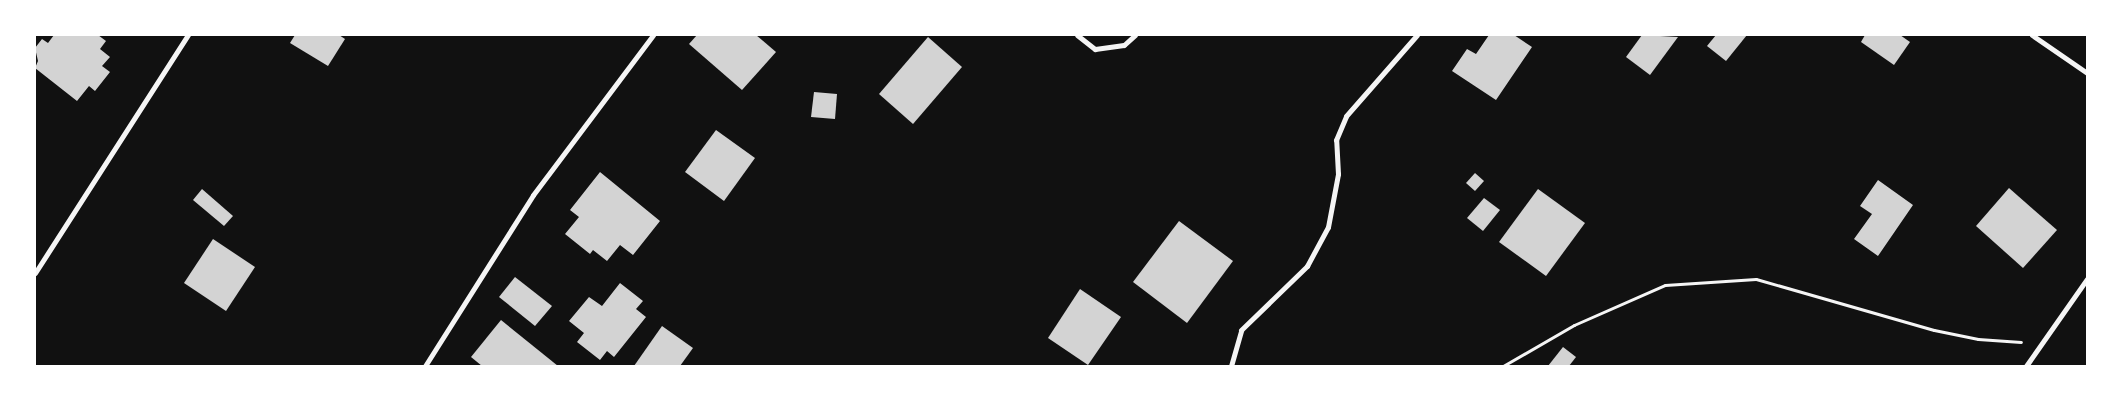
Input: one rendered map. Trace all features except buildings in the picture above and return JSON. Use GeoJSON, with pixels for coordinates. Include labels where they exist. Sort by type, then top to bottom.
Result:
{"type":"FeatureCollection","features":[{"type":"Feature","properties":{"kind":"street"},"geometry":{"type":"LineString","coordinates":[[35,273],[188,35]]}},
{"type":"Feature","properties":{"kind":"street"},"geometry":{"type":"LineString","coordinates":[[425,366],[533,195],[653,35]]}},
{"type":"Feature","properties":{"kind":"street"},"geometry":{"type":"LineString","coordinates":[[1077,35],[1095,49],[1124,45],[1135,35]]}},
{"type":"Feature","properties":{"kind":"street"},"geometry":{"type":"LineString","coordinates":[[1231,366],[1241,330],[1306,266],[1328,227],[1338,174],[1336,140],[1346,116],[1417,35]]}},
{"type":"Feature","properties":{"kind":"street"},"geometry":{"type":"LineString","coordinates":[[2032,35],[2087,73]]}},
{"type":"Feature","properties":{"kind":"street"},"geometry":{"type":"LineString","coordinates":[[2026,366],[2087,278]]}},
{"type":"Feature","properties":{"kind":"path"},"geometry":{"type":"LineString","coordinates":[[1503,366],[1574,325],[1665,286],[1756,279],[1943,332],[1978,339],[2042,343]]}}]}
